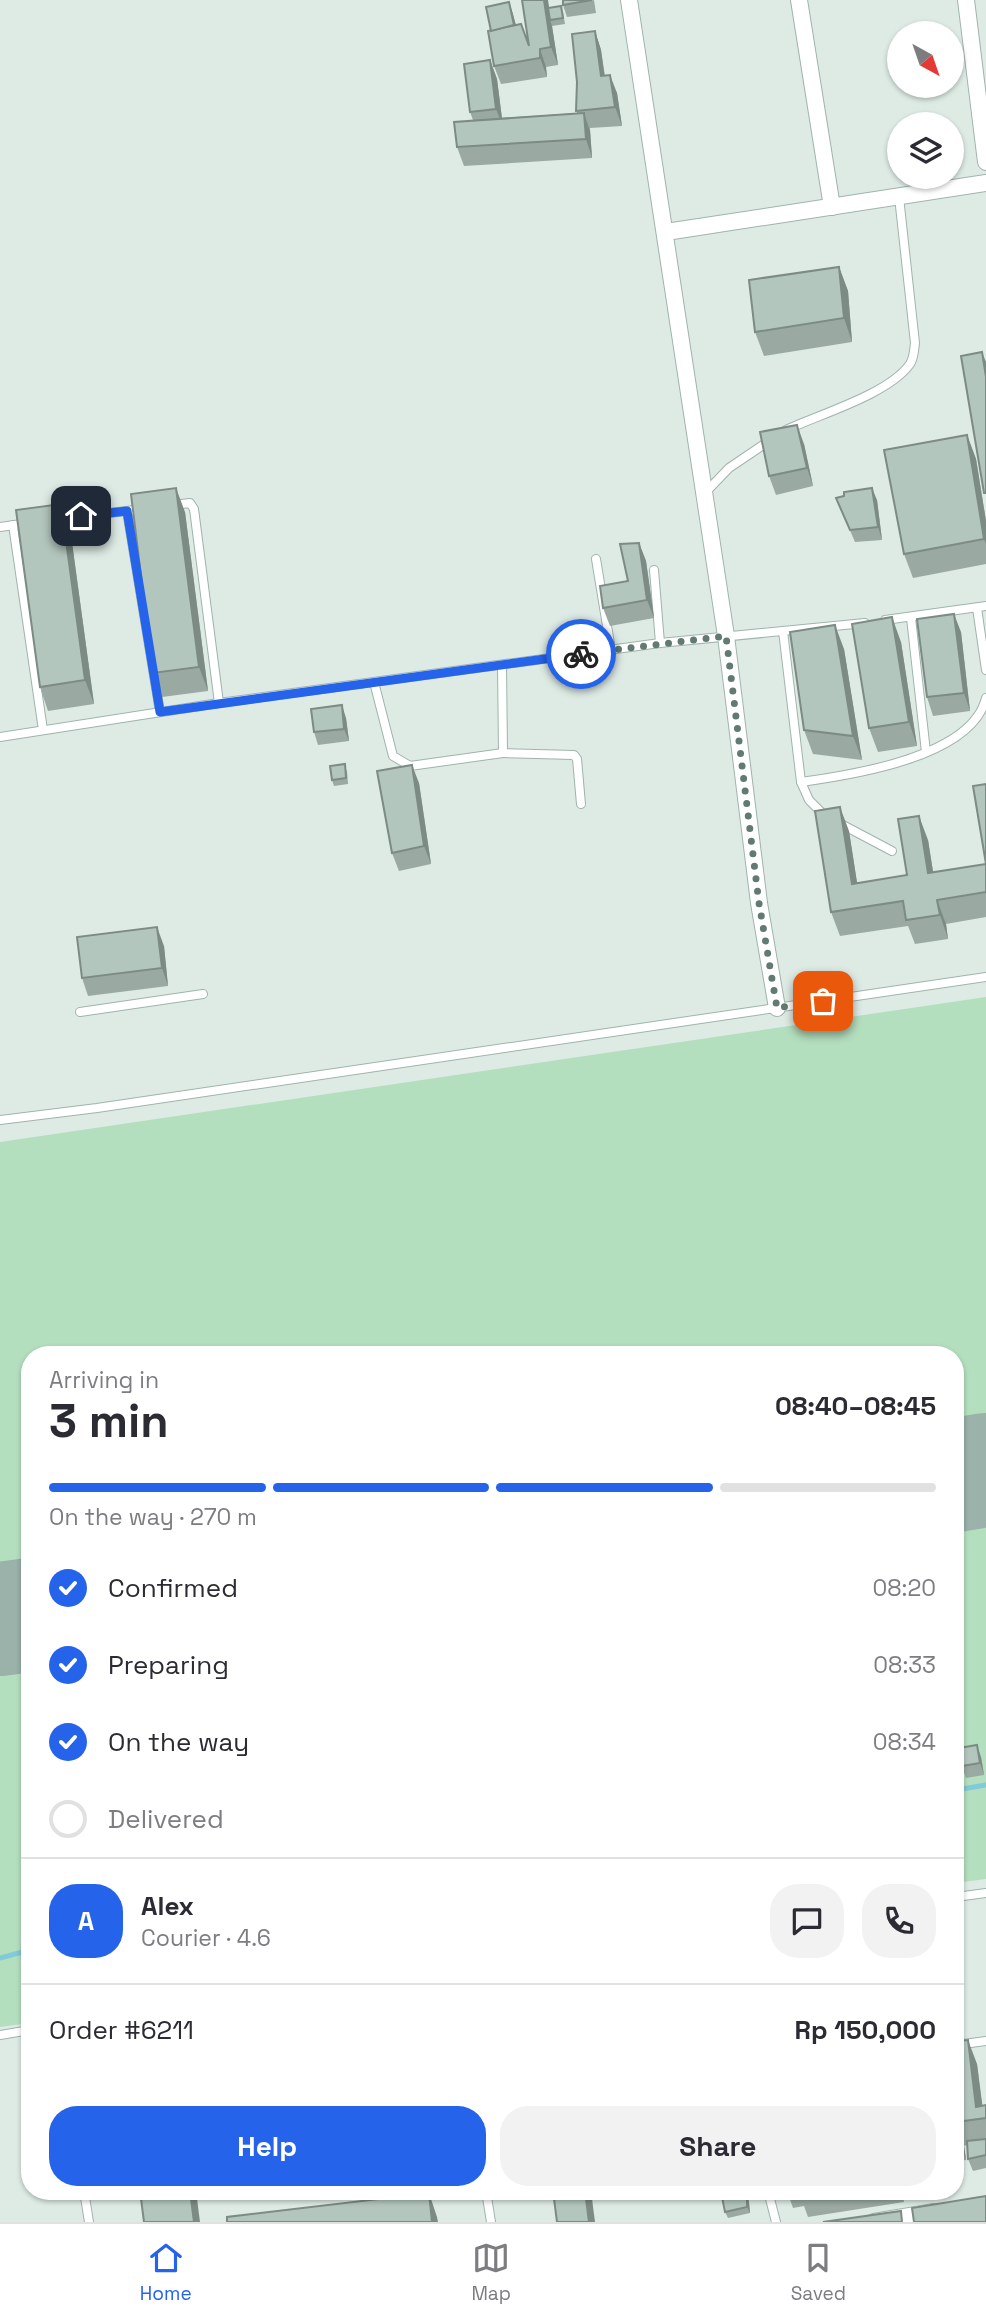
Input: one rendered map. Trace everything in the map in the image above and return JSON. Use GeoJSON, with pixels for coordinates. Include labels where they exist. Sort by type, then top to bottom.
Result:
{"type":"FeatureCollection","features":[{"type":"Feature","properties":{"kind":"street"},"geometry":{"type":"LineString","coordinates":[[629,0],[726,636],[759,903],[777,1008]]}},
{"type":"Feature","properties":{"kind":"street"},"geometry":{"type":"LineString","coordinates":[[799,0],[832,207]]}},
{"type":"Feature","properties":{"kind":"street"},"geometry":{"type":"LineString","coordinates":[[966,0],[981,78],[986,162]]}},
{"type":"Feature","properties":{"kind":"street"},"geometry":{"type":"LineString","coordinates":[[666,232],[986,183]]}},
{"type":"Feature","properties":{"kind":"street"},"geometry":{"type":"LineString","coordinates":[[874,2222],[947,2210]]}},
{"type":"Feature","properties":{"kind":"lane"},"geometry":{"type":"LineString","coordinates":[[704,494],[729,468],[785,430],[875,391],[900,374],[912,361],[915,343],[899,197]]}},
{"type":"Feature","properties":{"kind":"lane"},"geometry":{"type":"LineString","coordinates":[[165,506],[190,503],[194,509],[219,703]]}},
{"type":"Feature","properties":{"kind":"lane"},"geometry":{"type":"LineString","coordinates":[[51,520],[152,507]]}},
{"type":"Feature","properties":{"kind":"lane"},"geometry":{"type":"LineString","coordinates":[[127,511],[160,712]]}},
{"type":"Feature","properties":{"kind":"lane"},"geometry":{"type":"LineString","coordinates":[[0,527],[38,522]]}},
{"type":"Feature","properties":{"kind":"lane"},"geometry":{"type":"LineString","coordinates":[[13,525],[43,730]]}},
{"type":"Feature","properties":{"kind":"lane"},"geometry":{"type":"LineString","coordinates":[[596,559],[611,650]]}},
{"type":"Feature","properties":{"kind":"lane"},"geometry":{"type":"LineString","coordinates":[[654,570],[660,643]]}},
{"type":"Feature","properties":{"kind":"lane"},"geometry":{"type":"LineString","coordinates":[[0,737],[219,703],[660,643],[911,618],[981,607],[986,670]]}},
{"type":"Feature","properties":{"kind":"lane"},"geometry":{"type":"LineString","coordinates":[[911,618],[926,752]]}},
{"type":"Feature","properties":{"kind":"lane"},"geometry":{"type":"LineString","coordinates":[[783,631],[801,782],[809,800],[820,813],[892,851]]}},
{"type":"Feature","properties":{"kind":"lane"},"geometry":{"type":"LineString","coordinates":[[502,665],[503,753]]}},
{"type":"Feature","properties":{"kind":"lane"},"geometry":{"type":"LineString","coordinates":[[374,682],[393,756],[410,766],[503,753],[574,755],[577,758],[581,804]]}},
{"type":"Feature","properties":{"kind":"lane"},"geometry":{"type":"LineString","coordinates":[[801,782],[852,775],[926,752],[960,734],[975,722],[983,711],[986,698]]}},
{"type":"Feature","properties":{"kind":"lane"},"geometry":{"type":"LineString","coordinates":[[0,1120],[97,1108],[986,976]]}},
{"type":"Feature","properties":{"kind":"lane"},"geometry":{"type":"LineString","coordinates":[[80,1012],[203,994]]}},
{"type":"Feature","properties":{"kind":"lane"},"geometry":{"type":"LineString","coordinates":[[964,1896],[986,1893]]}},
{"type":"Feature","properties":{"kind":"lane"},"geometry":{"type":"LineString","coordinates":[[0,2035],[21,2032]]}},
{"type":"Feature","properties":{"kind":"lane"},"geometry":{"type":"LineString","coordinates":[[964,2044],[986,2041]]}},
{"type":"Feature","properties":{"kind":"lane"},"geometry":{"type":"LineString","coordinates":[[86,2200],[89,2222]]}},
{"type":"Feature","properties":{"kind":"lane"},"geometry":{"type":"LineString","coordinates":[[487,2200],[491,2222]]}},
{"type":"Feature","properties":{"kind":"lane"},"geometry":{"type":"LineString","coordinates":[[770,2200],[776,2222]]}},
{"type":"Feature","properties":{"kind":"green space"},"geometry":{"type":"Polygon","coordinates":[[[986,997],[986,1879],[964,1882],[964,1346],[21,1346],[21,2024],[0,2027],[0,1142],[986,997]]]}},
{"type":"Feature","properties":{"kind":"building"},"geometry":{"type":"Polygon","coordinates":[[[522,0],[544,0],[551,47],[540,49],[540,58],[494,66],[488,31],[521,24],[529,46],[522,0]]]}},
{"type":"Feature","properties":{"kind":"building"},"geometry":{"type":"Polygon","coordinates":[[[563,0],[592,0],[563,5],[563,0]]]}},
{"type":"Feature","properties":{"kind":"building"},"geometry":{"type":"Polygon","coordinates":[[[509,2],[514,25],[491,31],[486,7],[509,2]]]}},
{"type":"Feature","properties":{"kind":"building"},"geometry":{"type":"Polygon","coordinates":[[[561,6],[563,18],[550,20],[548,8],[561,6]]]}},
{"type":"Feature","properties":{"kind":"building"},"geometry":{"type":"Polygon","coordinates":[[[595,31],[601,76],[610,75],[615,107],[576,111],[577,82],[572,34],[595,31]]]}},
{"type":"Feature","properties":{"kind":"building"},"geometry":{"type":"Polygon","coordinates":[[[490,60],[496,109],[470,112],[464,64],[490,60]]]}},
{"type":"Feature","properties":{"kind":"building"},"geometry":{"type":"Polygon","coordinates":[[[584,113],[586,139],[457,147],[454,122],[584,113]]]}},
{"type":"Feature","properties":{"kind":"building"},"geometry":{"type":"Polygon","coordinates":[[[839,267],[844,318],[755,332],[749,280],[839,267]]]}},
{"type":"Feature","properties":{"kind":"building"},"geometry":{"type":"Polygon","coordinates":[[[982,352],[986,377],[986,493],[961,356],[982,352]]]}},
{"type":"Feature","properties":{"kind":"building"},"geometry":{"type":"Polygon","coordinates":[[[797,425],[807,468],[769,476],[760,432],[797,425]]]}},
{"type":"Feature","properties":{"kind":"building"},"geometry":{"type":"Polygon","coordinates":[[[967,435],[984,539],[904,554],[884,450],[967,435]]]}},
{"type":"Feature","properties":{"kind":"building"},"geometry":{"type":"Polygon","coordinates":[[[176,488],[199,667],[153,673],[131,494],[176,488]]]}},
{"type":"Feature","properties":{"kind":"building"},"geometry":{"type":"Polygon","coordinates":[[[872,488],[878,527],[850,530],[836,498],[844,496],[844,492],[872,488]]]}},
{"type":"Feature","properties":{"kind":"building"},"geometry":{"type":"Polygon","coordinates":[[[61,504],[85,680],[40,687],[16,510],[61,504]]]}},
{"type":"Feature","properties":{"kind":"building"},"geometry":{"type":"Polygon","coordinates":[[[639,543],[647,600],[603,608],[600,586],[628,581],[620,544],[639,543]]]}},
{"type":"Feature","properties":{"kind":"building"},"geometry":{"type":"Polygon","coordinates":[[[954,614],[964,693],[927,697],[917,619],[954,614]]]}},
{"type":"Feature","properties":{"kind":"building"},"geometry":{"type":"Polygon","coordinates":[[[892,617],[909,722],[869,728],[852,624],[892,617]]]}},
{"type":"Feature","properties":{"kind":"building"},"geometry":{"type":"Polygon","coordinates":[[[835,625],[853,736],[804,730],[790,632],[835,625]]]}},
{"type":"Feature","properties":{"kind":"building"},"geometry":{"type":"Polygon","coordinates":[[[342,705],[344,729],[314,732],[311,709],[342,705]]]}},
{"type":"Feature","properties":{"kind":"building"},"geometry":{"type":"Polygon","coordinates":[[[345,764],[346,778],[332,780],[330,766],[345,764]]]}},
{"type":"Feature","properties":{"kind":"building"},"geometry":{"type":"Polygon","coordinates":[[[412,765],[424,846],[392,853],[377,771],[412,765]]]}},
{"type":"Feature","properties":{"kind":"building"},"geometry":{"type":"Polygon","coordinates":[[[986,784],[986,864],[973,786],[986,784]]]}},
{"type":"Feature","properties":{"kind":"building"},"geometry":{"type":"Polygon","coordinates":[[[840,807],[852,884],[907,875],[898,819],[919,816],[928,873],[986,864],[986,892],[937,900],[940,915],[906,920],[903,901],[831,912],[815,811],[840,807]]]}},
{"type":"Feature","properties":{"kind":"building"},"geometry":{"type":"Polygon","coordinates":[[[157,927],[162,968],[82,978],[77,937],[157,927]]]}},
{"type":"Feature","properties":{"kind":"building"},"geometry":{"type":"Polygon","coordinates":[[[977,1745],[980,1763],[964,1766],[964,1747],[977,1745]]]}},
{"type":"Feature","properties":{"kind":"building"},"geometry":{"type":"Polygon","coordinates":[[[964,2040],[968,2040],[976,2107],[986,2105],[986,2118],[964,2121],[964,2040]]]}},
{"type":"Feature","properties":{"kind":"building"},"geometry":{"type":"Polygon","coordinates":[[[986,2139],[986,2155],[968,2159],[967,2141],[986,2139]]]}},
{"type":"Feature","properties":{"kind":"building"},"geometry":{"type":"Polygon","coordinates":[[[986,2196],[986,2222],[914,2222],[912,2208],[986,2196]]]}},
{"type":"Feature","properties":{"kind":"building"},"geometry":{"type":"Polygon","coordinates":[[[141,2200],[191,2200],[194,2222],[144,2222],[141,2200]]]}},
{"type":"Feature","properties":{"kind":"building"},"geometry":{"type":"Polygon","coordinates":[[[370,2200],[430,2200],[432,2222],[227,2222],[227,2217],[370,2200]]]}},
{"type":"Feature","properties":{"kind":"building"},"geometry":{"type":"Polygon","coordinates":[[[554,2200],[586,2200],[589,2222],[557,2222],[554,2200]]]}},
{"type":"Feature","properties":{"kind":"building"},"geometry":{"type":"Polygon","coordinates":[[[723,2200],[747,2200],[747,2207],[725,2212],[723,2200]]]}},
{"type":"Feature","properties":{"kind":"building"},"geometry":{"type":"Polygon","coordinates":[[[901,2211],[902,2222],[823,2222],[901,2211]]]}},
{"type":"Feature","properties":{"kind":"waterway"},"geometry":{"type":"LineString","coordinates":[[964,1789],[986,1785]]}},
{"type":"Feature","properties":{"kind":"waterway"},"geometry":{"type":"LineString","coordinates":[[0,1958],[21,1952]]}},
{"type":"Feature","properties":{"kind":"runway"},"geometry":{"type":"LineString","coordinates":[[964,1474],[986,1470]]}},
{"type":"Feature","properties":{"kind":"runway"},"geometry":{"type":"LineString","coordinates":[[0,1619],[21,1616]]}},
{"type":"Feature","properties":{"kind":"way so far"},"geometry":{"type":"LineString","coordinates":[[581,654],[726,636],[759,903],[777,1008],[823,1001]]}},
{"type":"Feature","properties":{"kind":"route"},"geometry":{"type":"LineString","coordinates":[[81,516],[127,511],[160,712],[581,654]]}}]}
